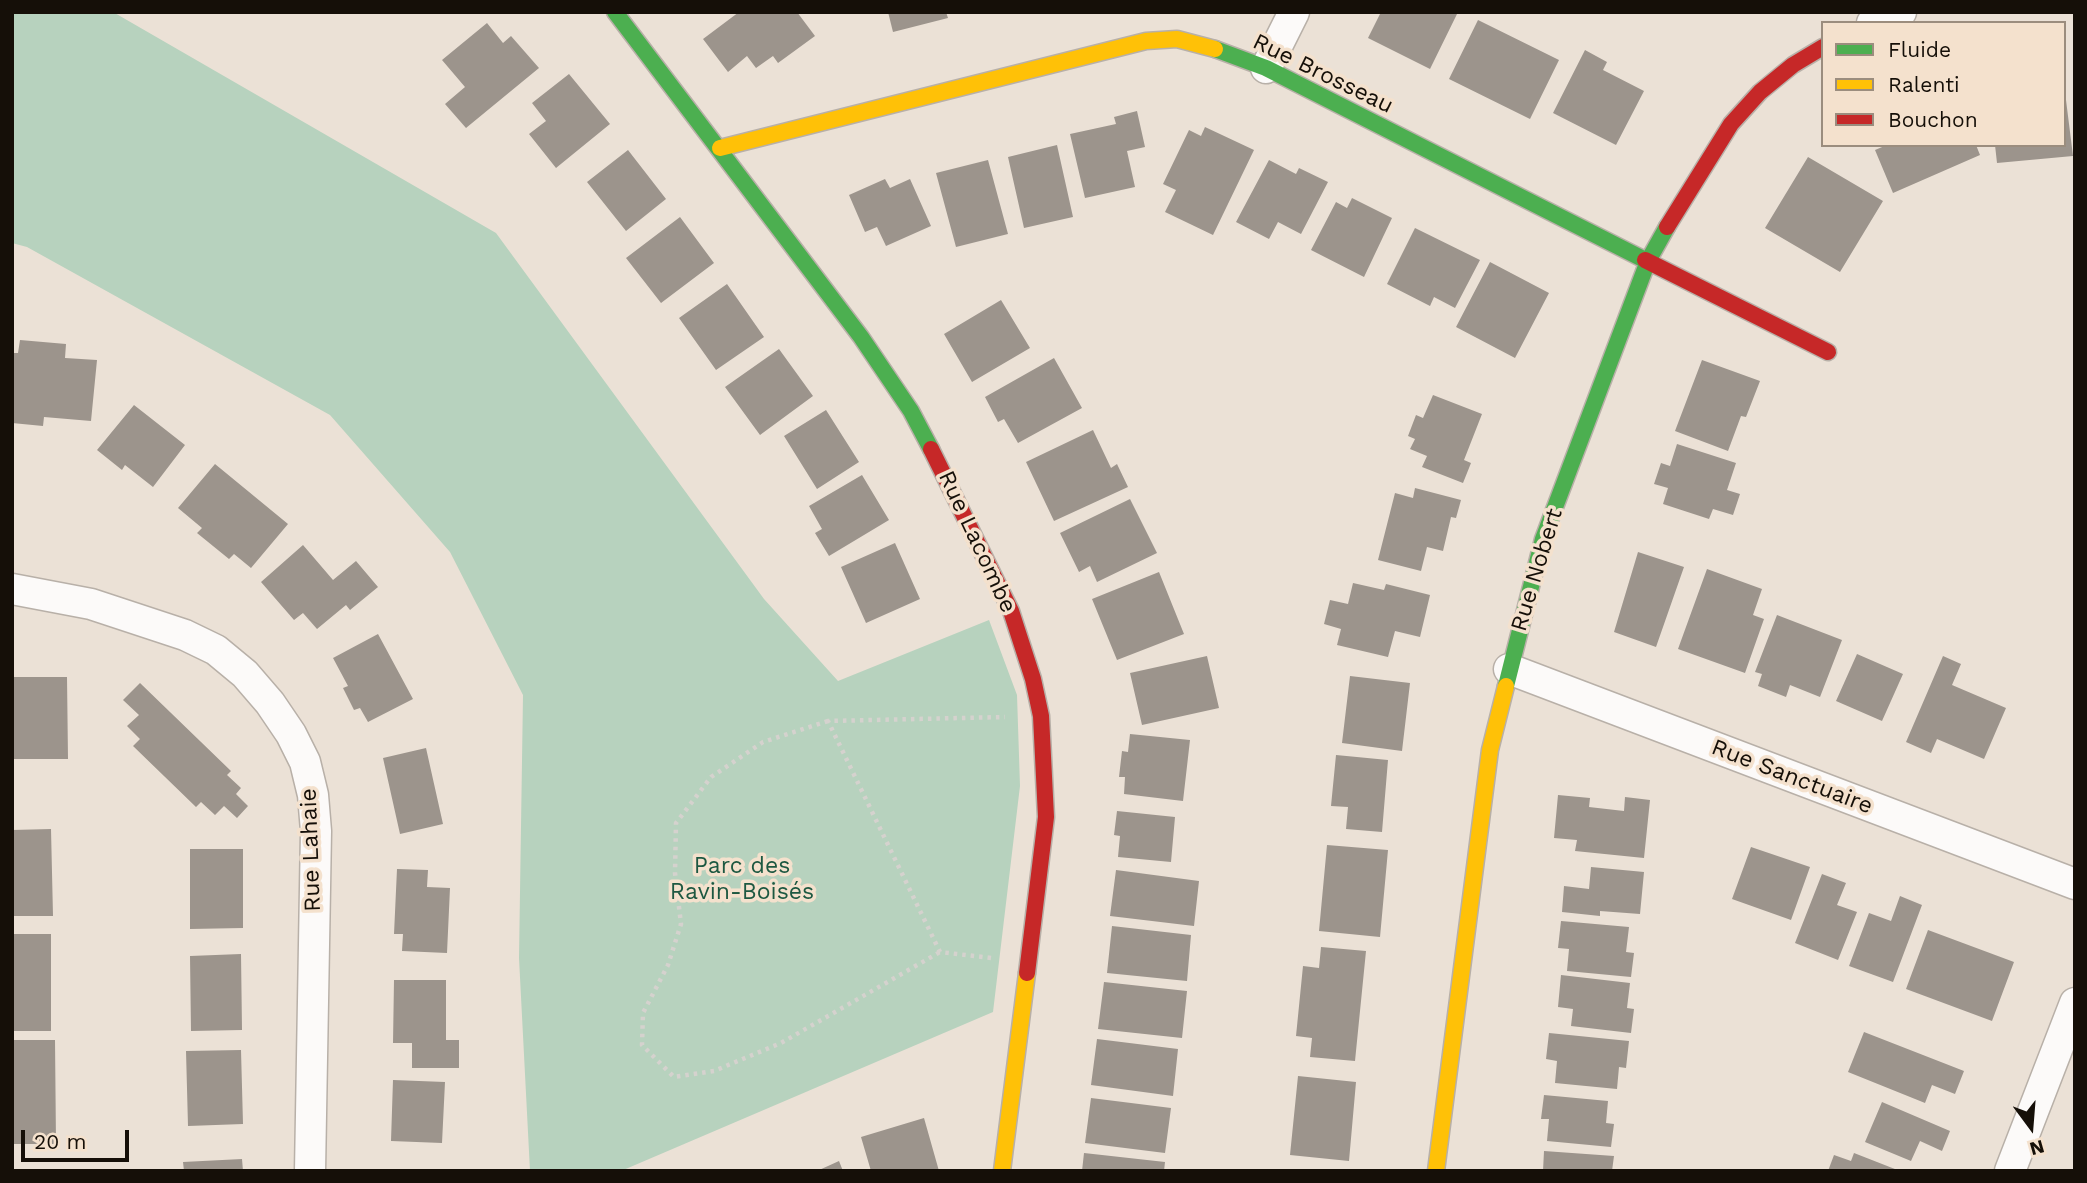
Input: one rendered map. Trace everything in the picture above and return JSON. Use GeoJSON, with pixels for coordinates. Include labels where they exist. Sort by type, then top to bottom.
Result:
{"type":"FeatureCollection","features":[{"type":"Feature","properties":{"kind":"street","name":"Rue Lacombe"},"geometry":{"type":"LineString","coordinates":[[615,12],[861,337],[911,411],[996,575],[1033,679],[1041,716],[1046,770],[1046,817],[1002,1171]]}},
{"type":"Feature","properties":{"kind":"street"},"geometry":{"type":"LineString","coordinates":[[1266,68],[1294,12]]}},
{"type":"Feature","properties":{"kind":"street"},"geometry":{"type":"LineString","coordinates":[[1877,21],[1901,12]]}},
{"type":"Feature","properties":{"kind":"street","name":"Rue Brosseau"},"geometry":{"type":"LineString","coordinates":[[720,148],[1146,41],[1177,39],[1266,68],[1828,352]]}},
{"type":"Feature","properties":{"kind":"street","name":"Rue Nobert"},"geometry":{"type":"LineString","coordinates":[[1436,1171],[1490,750],[1543,539],[1648,261],[1701,168],[1731,124],[1760,92],[1793,65],[1821,48]]}},
{"type":"Feature","properties":{"kind":"street","name":"Rue Lahaie"},"geometry":{"type":"LineString","coordinates":[[12,589],[91,604],[185,635],[216,650],[245,674],[270,703],[291,734],[305,762],[313,795],[316,831],[310,1171]]}},
{"type":"Feature","properties":{"kind":"street","name":"Rue Sanctuaire"},"geometry":{"type":"LineString","coordinates":[[1509,669],[2075,884]]}},
{"type":"Feature","properties":{"kind":"street"},"geometry":{"type":"LineString","coordinates":[[2010,1171],[2075,1003]]}},
{"type":"Feature","properties":{"kind":"path"},"geometry":{"type":"LineString","coordinates":[[1028,962],[940,952],[781,1043],[714,1071],[674,1077],[642,1045],[643,1013],[668,965],[681,924],[675,873],[676,823],[711,777],[763,742],[828,722],[1041,716]]}},
{"type":"Feature","properties":{"kind":"path"},"geometry":{"type":"LineString","coordinates":[[828,722],[940,952]]}},
{"type":"Feature","properties":{"kind":"green space","name":"Parc des Ravin-Boisés"},"geometry":{"type":"Polygon","coordinates":[[[12,12],[113,12],[496,233],[764,599],[838,681],[989,620],[1017,695],[1020,786],[993,1012],[621,1171],[530,1171],[519,958],[523,695],[450,552],[330,415],[27,247],[12,243],[12,12]]]}},
{"type":"Feature","properties":{"kind":"building"},"geometry":{"type":"Polygon","coordinates":[[[739,12],[797,12],[815,36],[778,63],[773,56],[756,68],[747,56],[728,72],[703,39],[739,12]]]}},
{"type":"Feature","properties":{"kind":"building"},"geometry":{"type":"Polygon","coordinates":[[[888,12],[946,12],[948,18],[893,32],[888,12]]]}},
{"type":"Feature","properties":{"kind":"building"},"geometry":{"type":"Polygon","coordinates":[[[1381,12],[1458,12],[1430,69],[1368,38],[1381,12]]]}},
{"type":"Feature","properties":{"kind":"building"},"geometry":{"type":"Polygon","coordinates":[[[1478,20],[1559,60],[1530,119],[1449,79],[1478,20]]]}},
{"type":"Feature","properties":{"kind":"building"},"geometry":{"type":"Polygon","coordinates":[[[487,23],[503,43],[511,36],[539,68],[466,128],[445,104],[465,87],[442,60],[487,23]]]}},
{"type":"Feature","properties":{"kind":"building"},"geometry":{"type":"Polygon","coordinates":[[[1585,50],[1607,62],[1603,70],[1644,91],[1616,145],[1553,113],[1585,50]]]}},
{"type":"Feature","properties":{"kind":"building"},"geometry":{"type":"Polygon","coordinates":[[[569,74],[610,124],[556,168],[529,134],[546,121],[532,103],[569,74]]]}},
{"type":"Feature","properties":{"kind":"building"},"geometry":{"type":"Polygon","coordinates":[[[2066,100],[2073,156],[1997,163],[1995,147],[2066,147],[2066,100]]]}},
{"type":"Feature","properties":{"kind":"building"},"geometry":{"type":"Polygon","coordinates":[[[1137,111],[1145,147],[1127,151],[1135,187],[1085,198],[1070,134],[1116,124],[1114,117],[1137,111]]]}},
{"type":"Feature","properties":{"kind":"building"},"geometry":{"type":"Polygon","coordinates":[[[1205,127],[1254,150],[1213,235],[1165,212],[1176,190],[1163,184],[1189,130],[1201,136],[1205,127]]]}},
{"type":"Feature","properties":{"kind":"building"},"geometry":{"type":"Polygon","coordinates":[[[1057,145],[1073,217],[1024,228],[1008,157],[1057,145]]]}},
{"type":"Feature","properties":{"kind":"building"},"geometry":{"type":"Polygon","coordinates":[[[1882,147],[1977,147],[1980,155],[1893,193],[1875,150],[1882,147]]]}},
{"type":"Feature","properties":{"kind":"building"},"geometry":{"type":"Polygon","coordinates":[[[628,150],[666,199],[626,231],[587,182],[628,150]]]}},
{"type":"Feature","properties":{"kind":"building"},"geometry":{"type":"Polygon","coordinates":[[[1808,157],[1883,201],[1840,272],[1765,228],[1808,157]]]}},
{"type":"Feature","properties":{"kind":"building"},"geometry":{"type":"Polygon","coordinates":[[[988,160],[1008,234],[956,247],[936,173],[988,160]]]}},
{"type":"Feature","properties":{"kind":"building"},"geometry":{"type":"Polygon","coordinates":[[[1269,160],[1296,174],[1299,168],[1328,182],[1301,234],[1278,222],[1269,239],[1236,222],[1269,160]]]}},
{"type":"Feature","properties":{"kind":"building"},"geometry":{"type":"Polygon","coordinates":[[[885,179],[890,188],[910,179],[931,226],[886,246],[877,227],[865,232],[849,195],[885,179]]]}},
{"type":"Feature","properties":{"kind":"building"},"geometry":{"type":"Polygon","coordinates":[[[1352,198],[1392,218],[1364,277],[1311,250],[1336,202],[1347,208],[1352,198]]]}},
{"type":"Feature","properties":{"kind":"building"},"geometry":{"type":"Polygon","coordinates":[[[680,217],[714,263],[661,303],[626,258],[680,217]]]}},
{"type":"Feature","properties":{"kind":"building"},"geometry":{"type":"Polygon","coordinates":[[[1415,228],[1480,260],[1455,308],[1434,297],[1430,306],[1387,284],[1415,228]]]}},
{"type":"Feature","properties":{"kind":"building"},"geometry":{"type":"Polygon","coordinates":[[[1490,262],[1549,293],[1515,358],[1456,327],[1490,262]]]}},
{"type":"Feature","properties":{"kind":"building"},"geometry":{"type":"Polygon","coordinates":[[[727,284],[764,337],[716,370],[679,318],[727,284]]]}},
{"type":"Feature","properties":{"kind":"building"},"geometry":{"type":"Polygon","coordinates":[[[1001,300],[1030,348],[972,382],[944,334],[1001,300]]]}},
{"type":"Feature","properties":{"kind":"building"},"geometry":{"type":"Polygon","coordinates":[[[20,340],[66,344],[65,358],[97,360],[91,421],[44,417],[43,426],[12,423],[12,353],[18,353],[20,340]]]}},
{"type":"Feature","properties":{"kind":"building"},"geometry":{"type":"Polygon","coordinates":[[[779,349],[813,396],[760,435],[725,387],[779,349]]]}},
{"type":"Feature","properties":{"kind":"building"},"geometry":{"type":"Polygon","coordinates":[[[1054,358],[1082,408],[1018,443],[1004,419],[998,422],[985,397],[1054,358]]]}},
{"type":"Feature","properties":{"kind":"building"},"geometry":{"type":"Polygon","coordinates":[[[1702,360],[1760,381],[1746,417],[1741,416],[1728,451],[1675,431],[1702,360]]]}},
{"type":"Feature","properties":{"kind":"building"},"geometry":{"type":"Polygon","coordinates":[[[1433,395],[1482,414],[1464,460],[1471,463],[1463,483],[1422,467],[1427,456],[1410,449],[1415,439],[1408,436],[1416,415],[1423,418],[1433,395]]]}},
{"type":"Feature","properties":{"kind":"building"},"geometry":{"type":"Polygon","coordinates":[[[134,405],[185,445],[153,487],[125,465],[122,470],[97,450],[134,405]]]}},
{"type":"Feature","properties":{"kind":"building"},"geometry":{"type":"Polygon","coordinates":[[[826,410],[859,462],[817,489],[784,436],[826,410]]]}},
{"type":"Feature","properties":{"kind":"building"},"geometry":{"type":"Polygon","coordinates":[[[1093,430],[1111,468],[1117,464],[1128,487],[1054,521],[1026,462],[1093,430]]]}},
{"type":"Feature","properties":{"kind":"building"},"geometry":{"type":"Polygon","coordinates":[[[1677,444],[1736,463],[1727,490],[1740,494],[1733,515],[1713,509],[1709,519],[1663,504],[1668,488],[1654,484],[1661,463],[1670,466],[1677,444]]]}},
{"type":"Feature","properties":{"kind":"building"},"geometry":{"type":"Polygon","coordinates":[[[215,464],[288,524],[251,568],[234,554],[229,559],[197,533],[202,528],[178,508],[215,464]]]}},
{"type":"Feature","properties":{"kind":"building"},"geometry":{"type":"Polygon","coordinates":[[[862,475],[889,520],[829,556],[815,533],[822,529],[809,506],[862,475]]]}},
{"type":"Feature","properties":{"kind":"building"},"geometry":{"type":"Polygon","coordinates":[[[1415,488],[1461,500],[1456,518],[1451,517],[1443,551],[1427,547],[1421,571],[1378,560],[1395,493],[1413,498],[1415,488]]]}},
{"type":"Feature","properties":{"kind":"building"},"geometry":{"type":"Polygon","coordinates":[[[1130,499],[1157,553],[1097,582],[1090,566],[1079,572],[1060,533],[1130,499]]]}},
{"type":"Feature","properties":{"kind":"building"},"geometry":{"type":"Polygon","coordinates":[[[895,543],[920,599],[866,623],[841,567],[895,543]]]}},
{"type":"Feature","properties":{"kind":"building"},"geometry":{"type":"Polygon","coordinates":[[[303,545],[333,580],[356,561],[378,587],[350,610],[346,605],[317,629],[303,613],[294,620],[261,582],[303,545]]]}},
{"type":"Feature","properties":{"kind":"building"},"geometry":{"type":"Polygon","coordinates":[[[1638,552],[1684,567],[1656,647],[1614,632],[1638,552]]]}},
{"type":"Feature","properties":{"kind":"building"},"geometry":{"type":"Polygon","coordinates":[[[1707,569],[1762,589],[1753,615],[1764,619],[1745,673],[1678,649],[1707,569]]]}},
{"type":"Feature","properties":{"kind":"building"},"geometry":{"type":"Polygon","coordinates":[[[1159,572],[1184,634],[1117,660],[1092,599],[1159,572]]]}},
{"type":"Feature","properties":{"kind":"building"},"geometry":{"type":"Polygon","coordinates":[[[1353,583],[1384,590],[1386,584],[1430,595],[1420,637],[1395,631],[1388,657],[1337,645],[1341,629],[1324,624],[1330,600],[1348,604],[1353,583]]]}},
{"type":"Feature","properties":{"kind":"building"},"geometry":{"type":"Polygon","coordinates":[[[1777,615],[1842,640],[1820,697],[1790,685],[1786,697],[1758,686],[1762,674],[1755,672],[1777,615]]]}},
{"type":"Feature","properties":{"kind":"building"},"geometry":{"type":"Polygon","coordinates":[[[378,634],[413,699],[368,722],[360,708],[354,710],[343,688],[348,686],[333,658],[378,634]]]}},
{"type":"Feature","properties":{"kind":"building"},"geometry":{"type":"Polygon","coordinates":[[[1857,654],[1903,674],[1882,721],[1836,701],[1857,654]]]}},
{"type":"Feature","properties":{"kind":"building"},"geometry":{"type":"Polygon","coordinates":[[[1207,656],[1219,708],[1142,725],[1130,673],[1207,656]]]}},
{"type":"Feature","properties":{"kind":"building"},"geometry":{"type":"Polygon","coordinates":[[[1943,656],[1961,664],[1952,685],[2006,708],[1984,759],[1937,739],[1931,753],[1906,742],[1943,656]]]}},
{"type":"Feature","properties":{"kind":"building"},"geometry":{"type":"Polygon","coordinates":[[[1350,676],[1410,683],[1402,751],[1342,743],[1350,676]]]}},
{"type":"Feature","properties":{"kind":"building"},"geometry":{"type":"Polygon","coordinates":[[[13,677],[67,677],[68,759],[14,759],[13,677]]]}},
{"type":"Feature","properties":{"kind":"building"},"geometry":{"type":"Polygon","coordinates":[[[140,683],[231,771],[227,775],[241,788],[236,794],[248,806],[237,818],[224,806],[215,815],[201,802],[196,807],[133,746],[140,739],[127,726],[139,715],[123,700],[140,683]]]}},
{"type":"Feature","properties":{"kind":"building"},"geometry":{"type":"Polygon","coordinates":[[[1130,734],[1190,740],[1183,801],[1124,794],[1125,777],[1119,777],[1122,751],[1128,752],[1130,734]]]}},
{"type":"Feature","properties":{"kind":"building"},"geometry":{"type":"Polygon","coordinates":[[[426,748],[443,824],[400,834],[383,758],[426,748]]]}},
{"type":"Feature","properties":{"kind":"building"},"geometry":{"type":"Polygon","coordinates":[[[1336,755],[1388,760],[1382,832],[1346,829],[1348,807],[1331,806],[1336,755]]]}},
{"type":"Feature","properties":{"kind":"building"},"geometry":{"type":"Polygon","coordinates":[[[1558,795],[1590,798],[1589,807],[1624,811],[1625,797],[1650,800],[1644,858],[1575,851],[1577,840],[1554,838],[1558,795]]]}},
{"type":"Feature","properties":{"kind":"building"},"geometry":{"type":"Polygon","coordinates":[[[1117,811],[1175,817],[1171,862],[1118,857],[1120,836],[1114,835],[1117,811]]]}},
{"type":"Feature","properties":{"kind":"building"},"geometry":{"type":"Polygon","coordinates":[[[51,829],[53,916],[12,916],[12,830],[51,829]]]}},
{"type":"Feature","properties":{"kind":"building"},"geometry":{"type":"Polygon","coordinates":[[[1327,845],[1388,850],[1380,937],[1319,931],[1327,845]]]}},
{"type":"Feature","properties":{"kind":"building"},"geometry":{"type":"Polygon","coordinates":[[[1751,847],[1810,867],[1791,920],[1732,899],[1751,847]]]}},
{"type":"Feature","properties":{"kind":"building"},"geometry":{"type":"Polygon","coordinates":[[[190,849],[243,849],[243,928],[190,929],[190,849]]]}},
{"type":"Feature","properties":{"kind":"building"},"geometry":{"type":"Polygon","coordinates":[[[1591,867],[1644,872],[1640,914],[1600,911],[1600,916],[1562,912],[1564,886],[1589,889],[1591,867]]]}},
{"type":"Feature","properties":{"kind":"building"},"geometry":{"type":"Polygon","coordinates":[[[397,869],[428,870],[427,887],[450,888],[447,953],[402,951],[403,934],[394,934],[397,869]]]}},
{"type":"Feature","properties":{"kind":"building"},"geometry":{"type":"Polygon","coordinates":[[[1116,870],[1199,881],[1194,926],[1110,916],[1116,870]]]}},
{"type":"Feature","properties":{"kind":"building"},"geometry":{"type":"Polygon","coordinates":[[[1822,874],[1846,883],[1837,905],[1857,912],[1838,960],[1795,943],[1822,874]]]}},
{"type":"Feature","properties":{"kind":"building"},"geometry":{"type":"Polygon","coordinates":[[[1900,896],[1922,905],[1893,982],[1849,966],[1869,913],[1891,921],[1900,896]]]}},
{"type":"Feature","properties":{"kind":"building"},"geometry":{"type":"Polygon","coordinates":[[[1561,921],[1629,927],[1626,952],[1634,953],[1631,977],[1567,971],[1569,949],[1558,948],[1561,921]]]}},
{"type":"Feature","properties":{"kind":"building"},"geometry":{"type":"Polygon","coordinates":[[[1112,926],[1191,935],[1187,981],[1107,973],[1112,926]]]}},
{"type":"Feature","properties":{"kind":"building"},"geometry":{"type":"Polygon","coordinates":[[[1928,930],[2014,962],[1992,1021],[1906,989],[1928,930]]]}},
{"type":"Feature","properties":{"kind":"building"},"geometry":{"type":"Polygon","coordinates":[[[12,934],[51,934],[51,1031],[12,1031],[12,934]]]}},
{"type":"Feature","properties":{"kind":"building"},"geometry":{"type":"Polygon","coordinates":[[[1321,947],[1366,951],[1355,1061],[1310,1057],[1312,1038],[1296,1036],[1303,966],[1319,968],[1321,947]]]}},
{"type":"Feature","properties":{"kind":"building"},"geometry":{"type":"Polygon","coordinates":[[[241,954],[242,1030],[191,1031],[190,956],[241,954]]]}},
{"type":"Feature","properties":{"kind":"building"},"geometry":{"type":"Polygon","coordinates":[[[1561,975],[1630,983],[1627,1008],[1634,1009],[1631,1033],[1571,1026],[1573,1009],[1558,1007],[1561,975]]]}},
{"type":"Feature","properties":{"kind":"building"},"geometry":{"type":"Polygon","coordinates":[[[394,980],[446,980],[446,1040],[459,1040],[459,1068],[412,1068],[412,1043],[393,1043],[394,980]]]}},
{"type":"Feature","properties":{"kind":"building"},"geometry":{"type":"Polygon","coordinates":[[[1104,982],[1187,991],[1182,1038],[1098,1029],[1104,982]]]}},
{"type":"Feature","properties":{"kind":"building"},"geometry":{"type":"Polygon","coordinates":[[[1864,1032],[1964,1071],[1955,1094],[1932,1085],[1925,1103],[1848,1072],[1864,1032]]]}},
{"type":"Feature","properties":{"kind":"building"},"geometry":{"type":"Polygon","coordinates":[[[1549,1033],[1629,1041],[1626,1068],[1619,1067],[1617,1089],[1555,1083],[1557,1061],[1546,1059],[1549,1033]]]}},
{"type":"Feature","properties":{"kind":"building"},"geometry":{"type":"Polygon","coordinates":[[[1097,1039],[1178,1049],[1173,1096],[1091,1085],[1097,1039]]]}},
{"type":"Feature","properties":{"kind":"building"},"geometry":{"type":"Polygon","coordinates":[[[12,1040],[55,1040],[56,1144],[12,1144],[12,1040]]]}},
{"type":"Feature","properties":{"kind":"building"},"geometry":{"type":"Polygon","coordinates":[[[241,1050],[243,1124],[188,1126],[186,1051],[241,1050]]]}},
{"type":"Feature","properties":{"kind":"building"},"geometry":{"type":"Polygon","coordinates":[[[1298,1076],[1356,1082],[1349,1161],[1290,1155],[1298,1076]]]}},
{"type":"Feature","properties":{"kind":"building"},"geometry":{"type":"Polygon","coordinates":[[[393,1080],[445,1082],[442,1143],[391,1141],[393,1080]]]}},
{"type":"Feature","properties":{"kind":"building"},"geometry":{"type":"Polygon","coordinates":[[[1544,1095],[1608,1101],[1606,1123],[1614,1124],[1611,1147],[1547,1141],[1549,1119],[1541,1119],[1544,1095]]]}},
{"type":"Feature","properties":{"kind":"building"},"geometry":{"type":"Polygon","coordinates":[[[1091,1098],[1171,1108],[1165,1153],[1085,1143],[1091,1098]]]}},
{"type":"Feature","properties":{"kind":"building"},"geometry":{"type":"Polygon","coordinates":[[[1882,1102],[1950,1131],[1942,1151],[1920,1141],[1911,1161],[1865,1142],[1882,1102]]]}},
{"type":"Feature","properties":{"kind":"building"},"geometry":{"type":"Polygon","coordinates":[[[924,1118],[939,1171],[871,1171],[861,1137],[924,1118]]]}},
{"type":"Feature","properties":{"kind":"building"},"geometry":{"type":"Polygon","coordinates":[[[1544,1151],[1614,1156],[1612,1171],[1543,1171],[1544,1151]]]}},
{"type":"Feature","properties":{"kind":"building"},"geometry":{"type":"Polygon","coordinates":[[[1084,1153],[1165,1162],[1164,1171],[1082,1171],[1084,1153]]]}},
{"type":"Feature","properties":{"kind":"building"},"geometry":{"type":"Polygon","coordinates":[[[1854,1153],[1900,1171],[1828,1171],[1834,1155],[1851,1161],[1854,1153]]]}},
{"type":"Feature","properties":{"kind":"building"},"geometry":{"type":"Polygon","coordinates":[[[242,1159],[243,1171],[184,1171],[183,1162],[242,1159]]]}},
{"type":"Feature","properties":{"kind":"building"},"geometry":{"type":"Polygon","coordinates":[[[839,1161],[843,1171],[817,1171],[839,1161]]]}},
{"type":"Feature","properties":{"kind":"traffic: fast"},"geometry":{"type":"LineString","coordinates":[[615,12],[861,337],[911,411],[931,449]]}},
{"type":"Feature","properties":{"kind":"traffic: fast"},"geometry":{"type":"LineString","coordinates":[[1215,49],[1266,68],[1645,260]]}},
{"type":"Feature","properties":{"kind":"traffic: fast"},"geometry":{"type":"LineString","coordinates":[[1506,686],[1543,539],[1648,261],[1667,227]]}},
{"type":"Feature","properties":{"kind":"traffic: slow"},"geometry":{"type":"LineString","coordinates":[[720,148],[1146,41],[1177,39],[1215,49]]}},
{"type":"Feature","properties":{"kind":"traffic: slow"},"geometry":{"type":"LineString","coordinates":[[1436,1171],[1490,750],[1506,686]]}},
{"type":"Feature","properties":{"kind":"traffic: slow"},"geometry":{"type":"LineString","coordinates":[[1002,1171],[1027,973]]}},
{"type":"Feature","properties":{"kind":"traffic: jam"},"geometry":{"type":"LineString","coordinates":[[1667,227],[1731,124],[1760,92],[1793,65],[1821,48]]}},
{"type":"Feature","properties":{"kind":"traffic: jam"},"geometry":{"type":"LineString","coordinates":[[1645,260],[1828,352]]}},
{"type":"Feature","properties":{"kind":"traffic: jam"},"geometry":{"type":"LineString","coordinates":[[931,449],[1011,611],[1033,679],[1041,716],[1046,817],[1027,973]]}}]}
